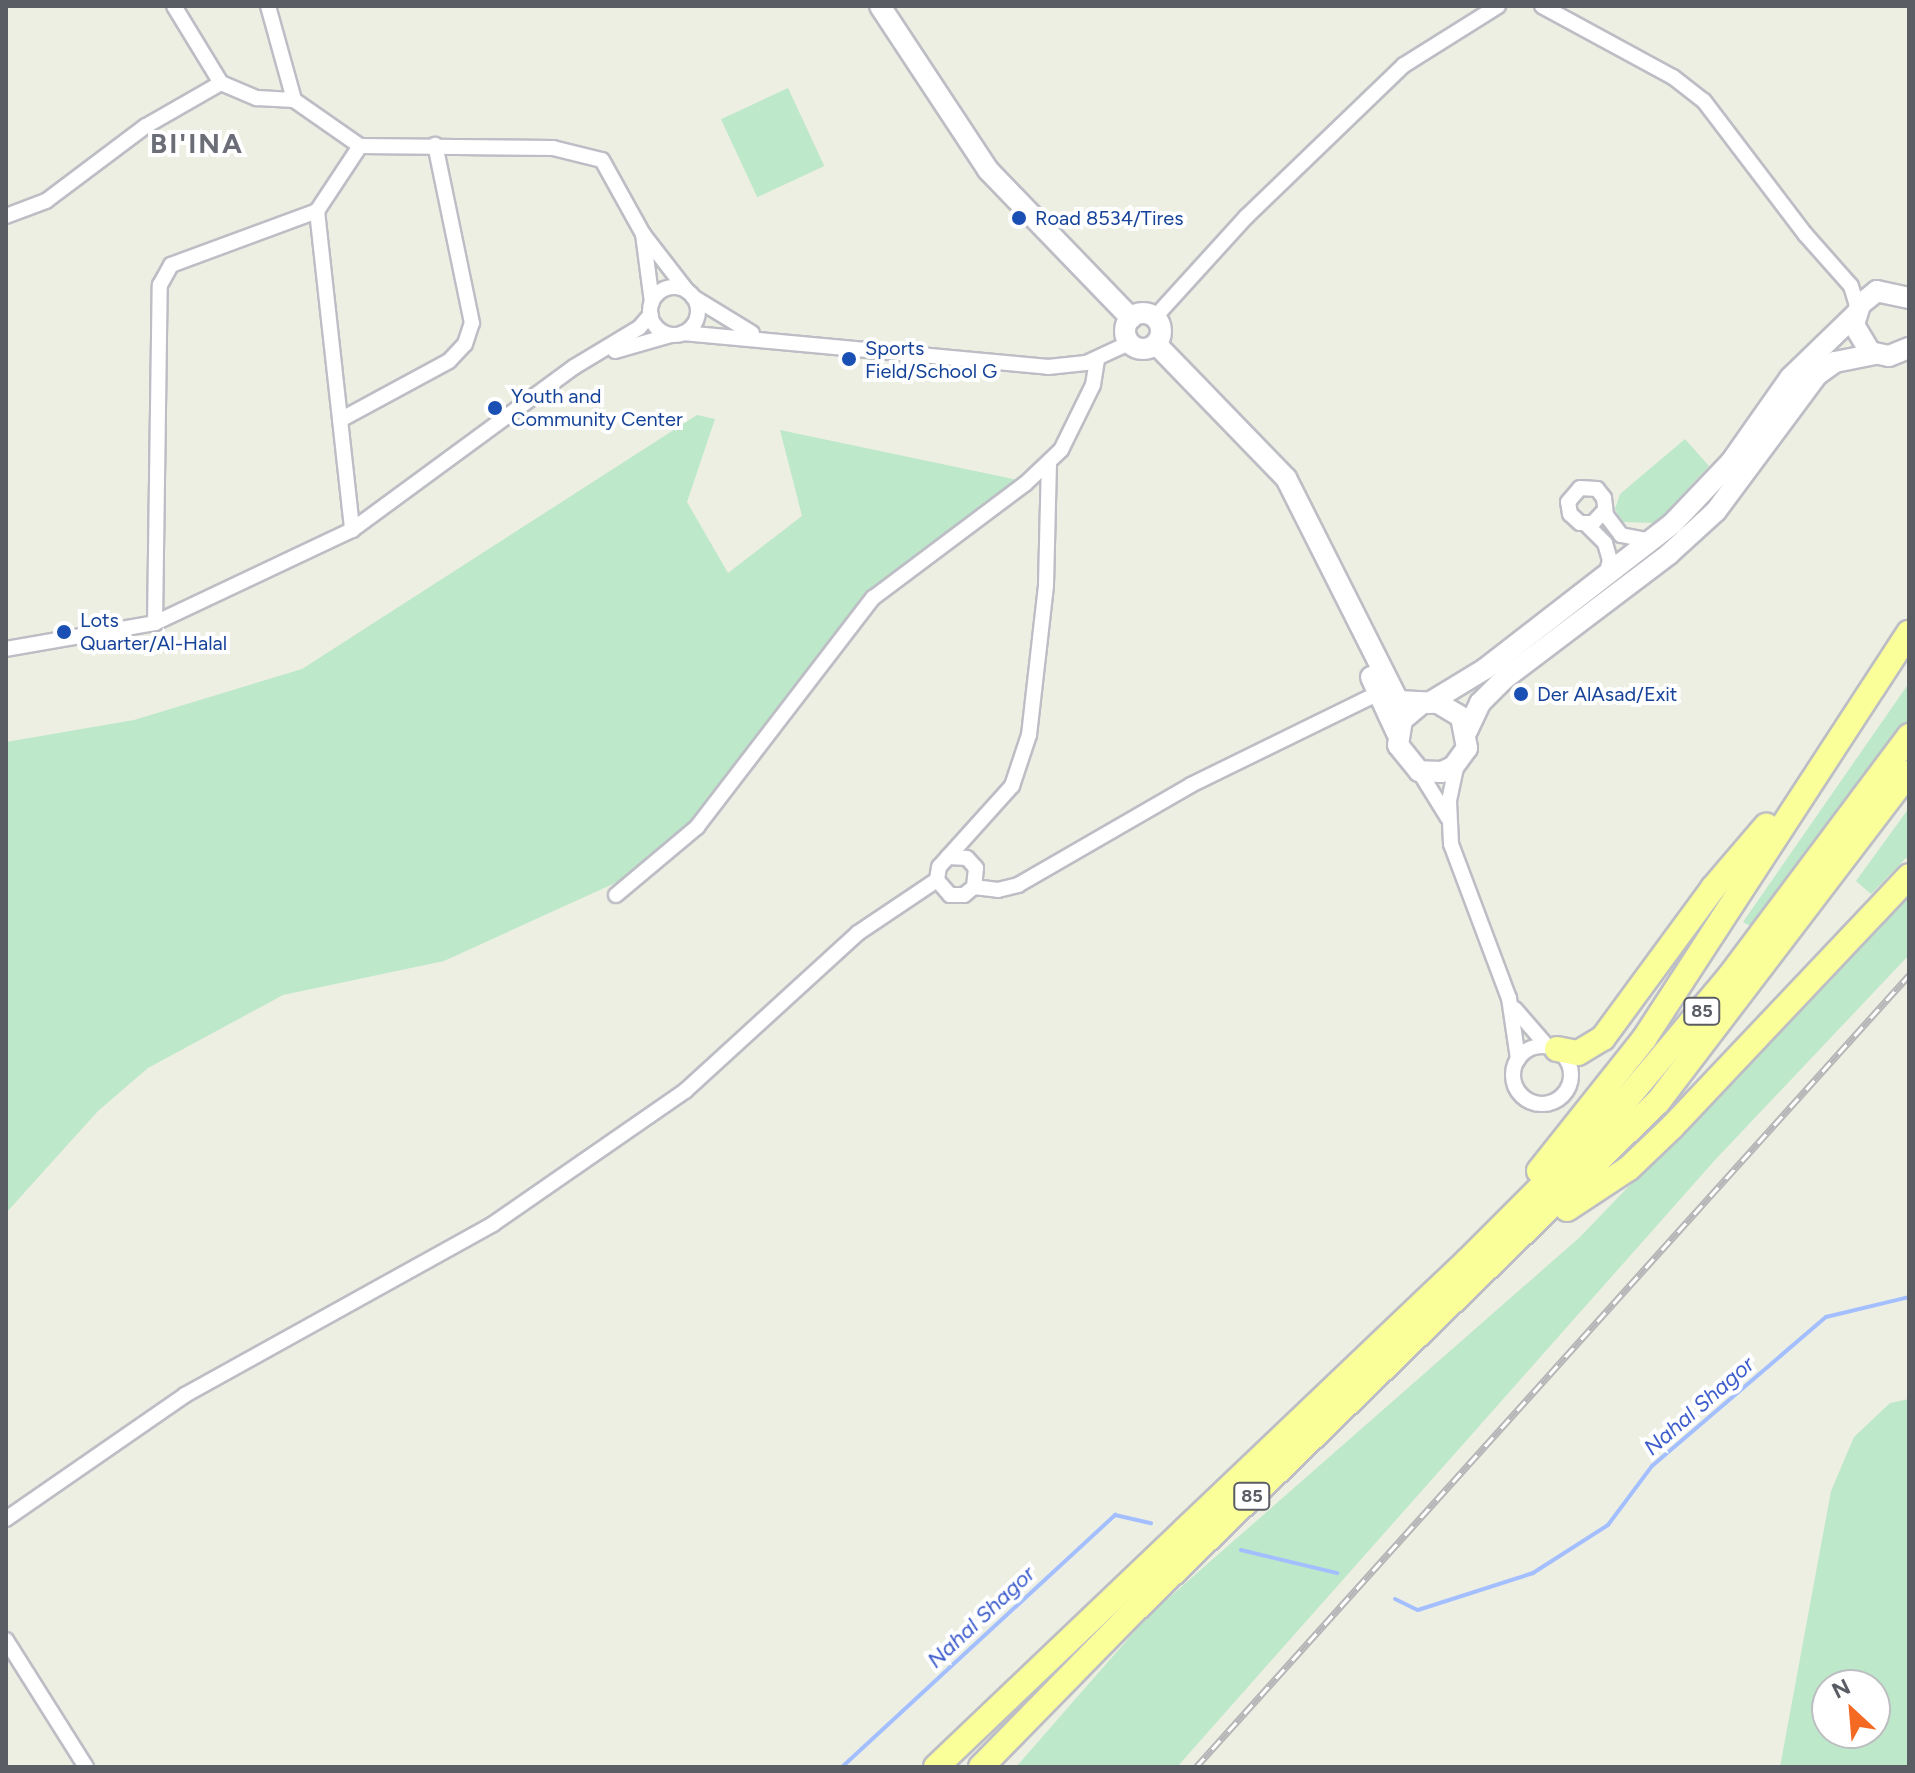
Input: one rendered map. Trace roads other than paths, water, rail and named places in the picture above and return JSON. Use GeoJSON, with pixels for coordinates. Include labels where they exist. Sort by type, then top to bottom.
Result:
{"type":"FeatureCollection","features":[{"type":"Feature","properties":{"kind":"highway"},"geometry":{"type":"LineString","coordinates":[[1467,1261],[1644,1039],[1808,780],[1909,633]]}},
{"type":"Feature","properties":{"kind":"highway","name":"85"},"geometry":{"type":"LineString","coordinates":[[936,1767],[1467,1261],[1670,1051],[1909,736]]}},
{"type":"Feature","properties":{"kind":"highway","name":"85"},"geometry":{"type":"LineString","coordinates":[[981,1767],[1192,1554],[1525,1236],[1658,1102],[1909,773]]}},
{"type":"Feature","properties":{"kind":"highway"},"geometry":{"type":"LineString","coordinates":[[1552,1047],[1578,1053],[1603,1038],[1727,869],[1808,780]]}},
{"type":"Feature","properties":{"kind":"highway"},"geometry":{"type":"LineString","coordinates":[[1525,1236],[1629,1168],[1909,876]]}},
{"type":"Feature","properties":{"kind":"main road"},"geometry":{"type":"LineString","coordinates":[[880,6],[988,170],[1131,318]]}},
{"type":"Feature","properties":{"kind":"main road"},"geometry":{"type":"LineString","coordinates":[[1397,733],[1406,714],[1485,669],[1652,541],[1715,480],[1790,378],[1867,297],[1888,290],[1909,298]]}},
{"type":"Feature","properties":{"kind":"main road"},"geometry":{"type":"LineString","coordinates":[[1856,312],[1856,336],[1875,354]]}},
{"type":"Feature","properties":{"kind":"main road"},"geometry":{"type":"LineString","coordinates":[[1140,313],[1155,317],[1162,330],[1156,344],[1140,349],[1129,343],[1124,333],[1131,318],[1140,313]]}},
{"type":"Feature","properties":{"kind":"main road"},"geometry":{"type":"LineString","coordinates":[[1156,344],[1286,478],[1320,546],[1383,690],[1402,755],[1419,771],[1442,772],[1457,763],[1467,748],[1467,731],[1480,703],[1504,679],[1669,554],[1716,511],[1817,375],[1835,362],[1875,354],[1889,356],[1909,349]]}},
{"type":"Feature","properties":{"kind":"main road"},"geometry":{"type":"LineString","coordinates":[[1383,690],[1398,701],[1455,710],[1467,731]]}},
{"type":"Feature","properties":{"kind":"street"},"geometry":{"type":"LineString","coordinates":[[174,6],[221,83],[257,98],[294,100],[360,146],[553,148],[602,160],[643,234],[690,294],[697,318],[677,334],[574,367]]}},
{"type":"Feature","properties":{"kind":"street"},"geometry":{"type":"LineString","coordinates":[[268,6],[294,100]]}},
{"type":"Feature","properties":{"kind":"street"},"geometry":{"type":"LineString","coordinates":[[1155,317],[1246,217],[1404,65],[1498,6]]}},
{"type":"Feature","properties":{"kind":"street"},"geometry":{"type":"LineString","coordinates":[[1542,6],[1690,88],[1851,286],[1856,312]]}},
{"type":"Feature","properties":{"kind":"street"},"geometry":{"type":"LineString","coordinates":[[6,216],[46,201],[146,126],[221,83]]}},
{"type":"Feature","properties":{"kind":"street"},"geometry":{"type":"LineString","coordinates":[[340,420],[449,361],[465,344],[472,323],[435,145]]}},
{"type":"Feature","properties":{"kind":"street"},"geometry":{"type":"LineString","coordinates":[[155,623],[160,285],[171,265],[317,211],[360,146]]}},
{"type":"Feature","properties":{"kind":"street"},"geometry":{"type":"LineString","coordinates":[[317,211],[352,530]]}},
{"type":"Feature","properties":{"kind":"street"},"geometry":{"type":"LineString","coordinates":[[643,234],[655,326],[677,334],[760,337],[1048,367],[1097,359],[1129,343]]}},
{"type":"Feature","properties":{"kind":"street"},"geometry":{"type":"LineString","coordinates":[[1832,263],[1888,290]]}},
{"type":"Feature","properties":{"kind":"street"},"geometry":{"type":"LineString","coordinates":[[6,649],[155,623],[352,530],[574,367],[639,328],[667,289],[690,294],[760,337]]}},
{"type":"Feature","properties":{"kind":"street"},"geometry":{"type":"LineString","coordinates":[[616,895],[697,827],[873,598],[1061,450],[1093,385],[1097,359]]}},
{"type":"Feature","properties":{"kind":"street"},"geometry":{"type":"LineString","coordinates":[[6,1519],[185,1395],[493,1224],[685,1091],[867,925],[937,880],[939,867],[1012,786],[1029,735],[1046,585],[1049,462]]}},
{"type":"Feature","properties":{"kind":"street"},"geometry":{"type":"LineString","coordinates":[[1606,576],[1610,560],[1605,543],[1586,524],[1574,519],[1568,508],[1574,491],[1597,489],[1605,510],[1621,535],[1652,541]]}},
{"type":"Feature","properties":{"kind":"street"},"geometry":{"type":"LineString","coordinates":[[1586,524],[1598,520],[1605,510]]}},
{"type":"Feature","properties":{"kind":"street"},"geometry":{"type":"LineString","coordinates":[[974,887],[998,890],[1018,885],[1191,785],[1383,690]]}},
{"type":"Feature","properties":{"kind":"street"},"geometry":{"type":"LineString","coordinates":[[1448,818],[1457,763]]}},
{"type":"Feature","properties":{"kind":"street"},"geometry":{"type":"LineString","coordinates":[[1419,771],[1448,818],[1463,882],[1509,998],[1518,1059]]}},
{"type":"Feature","properties":{"kind":"street"},"geometry":{"type":"LineString","coordinates":[[937,880],[950,895],[964,895],[974,887],[977,875],[972,863],[961,856],[948,857]]}},
{"type":"Feature","properties":{"kind":"street"},"geometry":{"type":"LineString","coordinates":[[1509,998],[1552,1047],[1572,1074],[1567,1092],[1551,1103],[1533,1103],[1518,1092],[1513,1074],[1518,1059],[1528,1049],[1552,1047]]}},
{"type":"Feature","properties":{"kind":"street"},"geometry":{"type":"LineString","coordinates":[[6,1640],[86,1767]]}},
{"type":"Feature","properties":{"kind":"waterway","name":"Nahal Shagor"},"geometry":{"type":"LineString","coordinates":[[1395,1599],[1418,1610],[1533,1573],[1608,1525],[1652,1466],[1826,1317],[1909,1297]]}},
{"type":"Feature","properties":{"kind":"waterway","name":"Nahal Shagor"},"geometry":{"type":"LineString","coordinates":[[842,1767],[1115,1515],[1151,1523]]}},
{"type":"Feature","properties":{"kind":"waterway","name":"Nahal Shagor"},"geometry":{"type":"LineString","coordinates":[[1241,1550],[1337,1573]]}},
{"type":"Feature","properties":{"kind":"railway"},"geometry":{"type":"LineString","coordinates":[[1196,1767],[1909,975]]}},
{"type":"Feature","properties":{"kind":"place","name":"Road 8534/Tires"},"geometry":{"type":"Point","coordinates":[1019,218]}},
{"type":"Feature","properties":{"kind":"place","name":"Sports Field/School G"},"geometry":{"type":"Point","coordinates":[849,359]}},
{"type":"Feature","properties":{"kind":"place","name":"Youth and Community Center"},"geometry":{"type":"Point","coordinates":[495,408]}},
{"type":"Feature","properties":{"kind":"place","name":"Lots Quarter/Al-Halal"},"geometry":{"type":"Point","coordinates":[64,632]}},
{"type":"Feature","properties":{"kind":"place","name":"Der AlAsad/Exit"},"geometry":{"type":"Point","coordinates":[1521,694]}},
{"type":"Feature","properties":{"kind":"district","name":"BI'INA"},"geometry":{"type":"Point","coordinates":[197,143]}}]}
